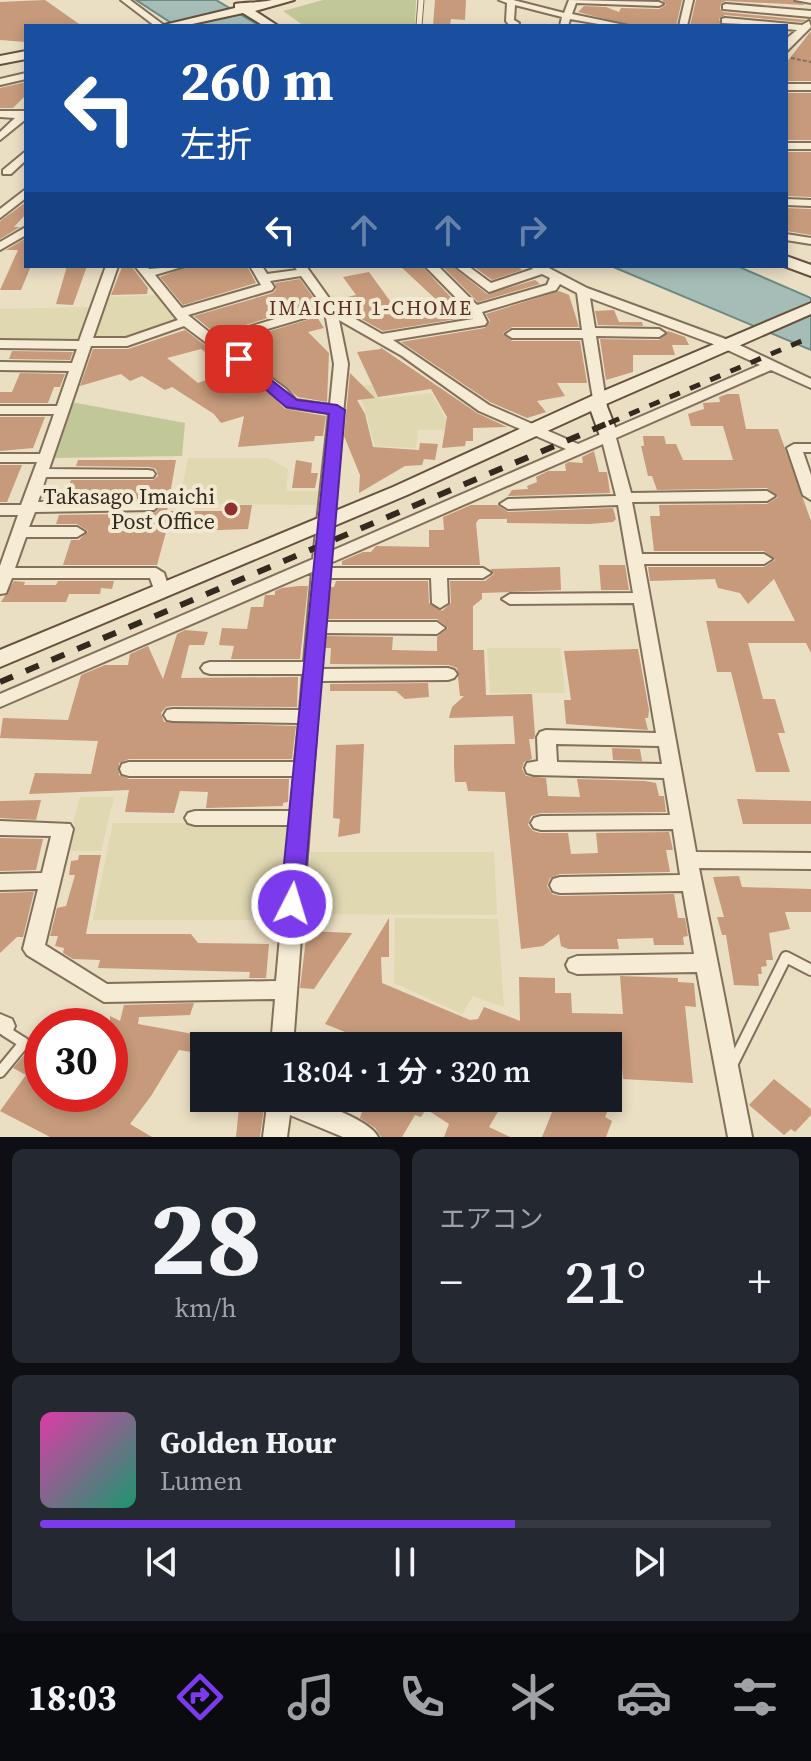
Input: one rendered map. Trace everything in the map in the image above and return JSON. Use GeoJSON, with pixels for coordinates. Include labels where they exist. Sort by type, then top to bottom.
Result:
{"type":"FeatureCollection","features":[{"type":"Feature","properties":{"kind":"street"},"geometry":{"type":"LineString","coordinates":[[125,0],[163,24]]}},
{"type":"Feature","properties":{"kind":"street"},"geometry":{"type":"LineString","coordinates":[[228,0],[268,24]]}},
{"type":"Feature","properties":{"kind":"street"},"geometry":{"type":"LineString","coordinates":[[175,24],[288,0]]}},
{"type":"Feature","properties":{"kind":"street"},"geometry":{"type":"LineString","coordinates":[[565,21],[573,0],[612,6],[659,4]]}},
{"type":"Feature","properties":{"kind":"street"},"geometry":{"type":"LineString","coordinates":[[683,24],[689,0]]}},
{"type":"Feature","properties":{"kind":"street"},"geometry":{"type":"LineString","coordinates":[[799,0],[811,1]]}},
{"type":"Feature","properties":{"kind":"street"},"geometry":{"type":"LineString","coordinates":[[515,24],[510,21],[507,1],[565,21],[601,24]]}},
{"type":"Feature","properties":{"kind":"street"},"geometry":{"type":"LineString","coordinates":[[636,14],[638,3]]}},
{"type":"Feature","properties":{"kind":"street"},"geometry":{"type":"LineString","coordinates":[[724,23],[727,4],[811,14]]}},
{"type":"Feature","properties":{"kind":"street"},"geometry":{"type":"LineString","coordinates":[[788,42],[807,28]]}},
{"type":"Feature","properties":{"kind":"street"},"geometry":{"type":"LineString","coordinates":[[0,60],[24,55]]}},
{"type":"Feature","properties":{"kind":"street"},"geometry":{"type":"LineString","coordinates":[[0,82],[24,76]]}},
{"type":"Feature","properties":{"kind":"street"},"geometry":{"type":"LineString","coordinates":[[788,87],[811,87]]}},
{"type":"Feature","properties":{"kind":"street"},"geometry":{"type":"LineString","coordinates":[[0,114],[24,115]]}},
{"type":"Feature","properties":{"kind":"street"},"geometry":{"type":"LineString","coordinates":[[0,137],[24,116]]}},
{"type":"Feature","properties":{"kind":"street"},"geometry":{"type":"LineString","coordinates":[[788,146],[811,146]]}},
{"type":"Feature","properties":{"kind":"street"},"geometry":{"type":"LineString","coordinates":[[3,172],[24,156]]}},
{"type":"Feature","properties":{"kind":"street"},"geometry":{"type":"LineString","coordinates":[[3,172],[24,175]]}},
{"type":"Feature","properties":{"kind":"street"},"geometry":{"type":"LineString","coordinates":[[0,215],[24,194]]}},
{"type":"Feature","properties":{"kind":"street"},"geometry":{"type":"LineString","coordinates":[[788,202],[811,203]]}},
{"type":"Feature","properties":{"kind":"street"},"geometry":{"type":"LineString","coordinates":[[788,237],[811,241]]}},
{"type":"Feature","properties":{"kind":"street"},"geometry":{"type":"LineString","coordinates":[[0,247],[6,239]]}},
{"type":"Feature","properties":{"kind":"street"},"geometry":{"type":"LineString","coordinates":[[788,262],[811,271]]}},
{"type":"Feature","properties":{"kind":"street"},"geometry":{"type":"LineString","coordinates":[[111,268],[3,576],[156,573],[162,591]]}},
{"type":"Feature","properties":{"kind":"street"},"geometry":{"type":"LineString","coordinates":[[380,338],[481,322],[475,310],[433,268]]}},
{"type":"Feature","properties":{"kind":"street"},"geometry":{"type":"LineString","coordinates":[[464,268],[489,288],[539,268],[583,291],[734,340],[772,365],[811,384]]}},
{"type":"Feature","properties":{"kind":"street"},"geometry":{"type":"LineString","coordinates":[[144,269],[183,317],[292,404],[337,410]]}},
{"type":"Feature","properties":{"kind":"street"},"geometry":{"type":"LineString","coordinates":[[0,344],[127,342],[183,317],[268,287],[259,272],[302,269],[331,309],[407,353],[484,408],[577,449]]}},
{"type":"Feature","properties":{"kind":"street"},"geometry":{"type":"LineString","coordinates":[[475,310],[552,287],[557,277]]}},
{"type":"Feature","properties":{"kind":"street"},"geometry":{"type":"LineString","coordinates":[[583,291],[600,403],[624,500],[691,883],[740,1137]]}},
{"type":"Feature","properties":{"kind":"street"},"geometry":{"type":"LineString","coordinates":[[0,659],[533,432],[811,308]]}},
{"type":"Feature","properties":{"kind":"street"},"geometry":{"type":"LineString","coordinates":[[211,342],[302,313],[331,309]]}},
{"type":"Feature","properties":{"kind":"street"},"geometry":{"type":"LineString","coordinates":[[282,1032],[320,567],[341,364],[331,309]]}},
{"type":"Feature","properties":{"kind":"street"},"geometry":{"type":"LineString","coordinates":[[512,334],[659,333]]}},
{"type":"Feature","properties":{"kind":"street"},"geometry":{"type":"LineString","coordinates":[[0,701],[320,567],[607,434],[772,365]]}},
{"type":"Feature","properties":{"kind":"street"},"geometry":{"type":"LineString","coordinates":[[0,366],[76,367]]}},
{"type":"Feature","properties":{"kind":"street"},"geometry":{"type":"LineString","coordinates":[[0,410],[62,410]]}},
{"type":"Feature","properties":{"kind":"street"},"geometry":{"type":"LineString","coordinates":[[811,448],[794,448],[811,495]]}},
{"type":"Feature","properties":{"kind":"street"},"geometry":{"type":"LineString","coordinates":[[0,458],[148,474]]}},
{"type":"Feature","properties":{"kind":"street"},"geometry":{"type":"LineString","coordinates":[[508,504],[624,500],[638,496],[727,502],[767,496]]}},
{"type":"Feature","properties":{"kind":"street"},"geometry":{"type":"LineString","coordinates":[[525,503],[529,521]]}},
{"type":"Feature","properties":{"kind":"street"},"geometry":{"type":"LineString","coordinates":[[0,510],[149,507]]}},
{"type":"Feature","properties":{"kind":"street"},"geometry":{"type":"LineString","coordinates":[[20,532],[77,532]]}},
{"type":"Feature","properties":{"kind":"street"},"geometry":{"type":"LineString","coordinates":[[634,559],[764,559]]}},
{"type":"Feature","properties":{"kind":"street"},"geometry":{"type":"LineString","coordinates":[[320,567],[483,573]]}},
{"type":"Feature","properties":{"kind":"street"},"geometry":{"type":"LineString","coordinates":[[439,573],[440,603]]}},
{"type":"Feature","properties":{"kind":"street"},"geometry":{"type":"LineString","coordinates":[[510,599],[641,598]]}},
{"type":"Feature","properties":{"kind":"street"},"geometry":{"type":"LineString","coordinates":[[315,627],[437,628]]}},
{"type":"Feature","properties":{"kind":"street"},"geometry":{"type":"LineString","coordinates":[[210,668],[448,674]]}},
{"type":"Feature","properties":{"kind":"street"},"geometry":{"type":"LineString","coordinates":[[173,715],[308,717]]}},
{"type":"Feature","properties":{"kind":"street"},"geometry":{"type":"LineString","coordinates":[[666,740],[546,737],[541,768],[672,771]]}},
{"type":"Feature","properties":{"kind":"street"},"geometry":{"type":"LineString","coordinates":[[129,769],[303,769]]}},
{"type":"Feature","properties":{"kind":"street"},"geometry":{"type":"LineString","coordinates":[[195,818],[299,818]]}},
{"type":"Feature","properties":{"kind":"street"},"geometry":{"type":"LineString","coordinates":[[541,823],[580,830],[681,822]]}},
{"type":"Feature","properties":{"kind":"street"},"geometry":{"type":"LineString","coordinates":[[0,828],[63,829],[34,949],[104,993],[284,990]]}},
{"type":"Feature","properties":{"kind":"street"},"geometry":{"type":"LineString","coordinates":[[687,860],[811,861]]}},
{"type":"Feature","properties":{"kind":"street"},"geometry":{"type":"LineString","coordinates":[[0,882],[50,881]]}},
{"type":"Feature","properties":{"kind":"street"},"geometry":{"type":"LineString","coordinates":[[560,885],[691,883]]}},
{"type":"Feature","properties":{"kind":"street"},"geometry":{"type":"LineString","coordinates":[[577,965],[706,963]]}},
{"type":"Feature","properties":{"kind":"street"},"geometry":{"type":"LineString","coordinates":[[275,1137],[278,1112]]}},
{"type":"Feature","properties":{"kind":"street"},"geometry":{"type":"LineString","coordinates":[[312,1112],[366,1137]]}},
{"type":"Feature","properties":{"kind":"lane"},"geometry":{"type":"LineString","coordinates":[[419,24],[421,0]]}},
{"type":"Feature","properties":{"kind":"lane"},"geometry":{"type":"LineString","coordinates":[[728,1072],[786,957],[811,970]]}},
{"type":"Feature","properties":{"kind":"lane"},"geometry":{"type":"LineString","coordinates":[[0,1072],[24,1043],[5,1031],[2,1025]]}},
{"type":"Feature","properties":{"kind":"path"},"geometry":{"type":"LineString","coordinates":[[788,57],[811,62]]}},
{"type":"Feature","properties":{"kind":"shaded area"},"geometry":{"type":"Polygon","coordinates":[[[158,295],[179,317],[175,322],[126,340],[97,339],[94,335],[108,297],[158,295]]]}},
{"type":"Feature","properties":{"kind":"shaded area"},"geometry":{"type":"Polygon","coordinates":[[[91,307],[78,341],[74,343],[0,343],[0,309],[91,307]]]}},
{"type":"Feature","properties":{"kind":"shaded area"},"geometry":{"type":"Polygon","coordinates":[[[374,385],[380,399],[431,393],[453,430],[418,430],[416,448],[375,446],[363,403],[352,386],[374,385]]]}},
{"type":"Feature","properties":{"kind":"shaded area"},"geometry":{"type":"Polygon","coordinates":[[[188,458],[268,458],[288,469],[286,491],[323,491],[322,505],[179,504],[188,458]]]}},
{"type":"Feature","properties":{"kind":"shaded area"},"geometry":{"type":"Polygon","coordinates":[[[487,648],[560,648],[565,693],[490,693],[487,648]]]}},
{"type":"Feature","properties":{"kind":"shaded area"},"geometry":{"type":"Polygon","coordinates":[[[80,797],[114,797],[101,851],[66,851],[80,797]]]}},
{"type":"Feature","properties":{"kind":"shaded area"},"geometry":{"type":"Polygon","coordinates":[[[113,823],[293,823],[285,920],[93,920],[113,823]]]}},
{"type":"Feature","properties":{"kind":"shaded area"},"geometry":{"type":"Polygon","coordinates":[[[311,852],[494,852],[497,915],[306,914],[311,852]]]}},
{"type":"Feature","properties":{"kind":"shaded area"},"geometry":{"type":"Polygon","coordinates":[[[395,918],[498,919],[504,1007],[473,996],[462,1014],[394,983],[395,918]]]}},
{"type":"Feature","properties":{"kind":"green space"},"geometry":{"type":"Polygon","coordinates":[[[323,0],[416,0],[415,24],[301,24],[283,11],[323,0]]]}},
{"type":"Feature","properties":{"kind":"green space"},"geometry":{"type":"Polygon","coordinates":[[[71,402],[185,423],[182,456],[53,458],[71,402]]]}},
{"type":"Feature","properties":{"kind":"water"},"geometry":{"type":"Polygon","coordinates":[[[136,0],[216,0],[257,24],[173,24],[136,0]]]}},
{"type":"Feature","properties":{"kind":"water"},"geometry":{"type":"Polygon","coordinates":[[[616,268],[742,268],[811,298],[811,350],[616,268]]]}},
{"type":"Feature","properties":{"kind":"building"},"geometry":{"type":"Polygon","coordinates":[[[45,0],[79,24],[24,24],[24,42],[0,40],[0,2],[45,0]]]}},
{"type":"Feature","properties":{"kind":"building"},"geometry":{"type":"Polygon","coordinates":[[[435,0],[466,0],[465,20],[451,19],[450,24],[433,24],[435,0]]]}},
{"type":"Feature","properties":{"kind":"building"},"geometry":{"type":"Polygon","coordinates":[[[662,0],[682,0],[676,24],[624,24],[578,12],[584,6],[606,7],[619,12],[621,8],[659,9],[666,5],[662,0]]]}},
{"type":"Feature","properties":{"kind":"building"},"geometry":{"type":"Polygon","coordinates":[[[696,0],[792,0],[806,5],[726,1],[721,3],[723,12],[806,20],[725,15],[719,19],[721,24],[690,24],[696,0]]]}},
{"type":"Feature","properties":{"kind":"building"},"geometry":{"type":"Polygon","coordinates":[[[811,31],[811,81],[788,81],[788,60],[811,31]]]}},
{"type":"Feature","properties":{"kind":"building"},"geometry":{"type":"Polygon","coordinates":[[[24,82],[24,97],[13,108],[0,108],[0,88],[24,82]]]}},
{"type":"Feature","properties":{"kind":"building"},"geometry":{"type":"Polygon","coordinates":[[[788,93],[811,93],[811,140],[788,140],[788,93]]]}},
{"type":"Feature","properties":{"kind":"building"},"geometry":{"type":"Polygon","coordinates":[[[788,152],[811,152],[811,197],[788,196],[788,152]]]}},
{"type":"Feature","properties":{"kind":"building"},"geometry":{"type":"Polygon","coordinates":[[[24,203],[24,216],[14,227],[20,227],[0,239],[0,221],[24,203]]]}},
{"type":"Feature","properties":{"kind":"building"},"geometry":{"type":"Polygon","coordinates":[[[788,208],[811,209],[811,235],[788,231],[788,208]]]}},
{"type":"Feature","properties":{"kind":"building"},"geometry":{"type":"Polygon","coordinates":[[[24,239],[24,268],[30,268],[21,290],[0,290],[18,250],[6,250],[24,239]]]}},
{"type":"Feature","properties":{"kind":"building"},"geometry":{"type":"Polygon","coordinates":[[[66,268],[86,268],[73,305],[56,304],[66,268]]]}},
{"type":"Feature","properties":{"kind":"building"},"geometry":{"type":"Polygon","coordinates":[[[122,268],[133,268],[148,288],[147,294],[111,295],[122,268]]]}},
{"type":"Feature","properties":{"kind":"building"},"geometry":{"type":"Polygon","coordinates":[[[183,268],[248,268],[256,283],[183,305],[160,277],[183,268]]]}},
{"type":"Feature","properties":{"kind":"building"},"geometry":{"type":"Polygon","coordinates":[[[402,268],[424,268],[469,317],[383,331],[356,316],[343,298],[356,295],[343,277],[369,272],[398,312],[443,306],[402,268]]]}},
{"type":"Feature","properties":{"kind":"building"},"geometry":{"type":"Polygon","coordinates":[[[444,268],[454,268],[487,294],[535,280],[540,284],[478,302],[444,268]]]}},
{"type":"Feature","properties":{"kind":"building"},"geometry":{"type":"Polygon","coordinates":[[[476,268],[522,270],[492,280],[476,268]]]}},
{"type":"Feature","properties":{"kind":"building"},"geometry":{"type":"Polygon","coordinates":[[[300,279],[317,303],[216,334],[194,316],[273,293],[275,283],[300,279]]]}},
{"type":"Feature","properties":{"kind":"building"},"geometry":{"type":"Polygon","coordinates":[[[559,291],[569,295],[579,327],[512,327],[503,333],[512,341],[580,341],[587,383],[557,383],[565,396],[537,401],[546,412],[527,418],[490,402],[401,342],[485,328],[490,321],[486,314],[559,291]]]}},
{"type":"Feature","properties":{"kind":"building"},"geometry":{"type":"Polygon","coordinates":[[[614,310],[619,322],[642,322],[643,326],[598,325],[595,311],[614,310]]]}},
{"type":"Feature","properties":{"kind":"building"},"geometry":{"type":"Polygon","coordinates":[[[317,317],[324,328],[308,332],[329,353],[327,402],[298,397],[230,343],[317,317]]]}},
{"type":"Feature","properties":{"kind":"building"},"geometry":{"type":"Polygon","coordinates":[[[185,330],[274,397],[285,409],[326,416],[323,436],[315,436],[314,441],[238,447],[244,416],[221,423],[214,414],[172,387],[165,390],[142,376],[130,381],[121,374],[80,386],[93,349],[128,349],[185,330]],[[201,349],[167,358],[198,383],[231,370],[201,349]]]}},
{"type":"Feature","properties":{"kind":"building"},"geometry":{"type":"Polygon","coordinates":[[[668,331],[685,337],[689,345],[672,345],[675,355],[633,355],[633,372],[606,380],[600,339],[659,340],[668,331]]]}},
{"type":"Feature","properties":{"kind":"building"},"geometry":{"type":"Polygon","coordinates":[[[380,347],[477,413],[507,427],[473,428],[473,441],[466,441],[465,446],[442,448],[447,417],[431,389],[378,397],[357,352],[380,347]]]}},
{"type":"Feature","properties":{"kind":"building"},"geometry":{"type":"Polygon","coordinates":[[[12,351],[73,352],[70,360],[9,359],[12,351]]]}},
{"type":"Feature","properties":{"kind":"building"},"geometry":{"type":"Polygon","coordinates":[[[20,373],[65,374],[60,387],[54,387],[48,403],[0,403],[0,392],[12,392],[20,373]]]}},
{"type":"Feature","properties":{"kind":"building"},"geometry":{"type":"Polygon","coordinates":[[[350,373],[375,398],[357,400],[365,414],[373,447],[419,450],[420,443],[438,444],[435,460],[424,459],[422,465],[405,466],[359,493],[360,475],[344,436],[350,373]]]}},
{"type":"Feature","properties":{"kind":"building"},"geometry":{"type":"Polygon","coordinates":[[[739,394],[746,429],[778,429],[811,521],[811,653],[806,643],[748,643],[763,699],[775,699],[785,733],[778,733],[790,772],[756,772],[731,672],[717,672],[706,621],[795,621],[774,579],[748,604],[740,593],[718,588],[715,579],[650,581],[648,567],[764,567],[775,560],[764,551],[654,551],[650,516],[660,516],[659,505],[767,504],[778,497],[767,488],[657,490],[652,476],[648,476],[641,446],[644,446],[643,436],[664,436],[666,444],[676,444],[683,460],[733,460],[723,426],[691,426],[688,414],[704,409],[703,403],[720,402],[719,397],[739,394]]]}},
{"type":"Feature","properties":{"kind":"building"},"geometry":{"type":"Polygon","coordinates":[[[0,417],[45,417],[33,448],[0,451],[0,417]]]}},
{"type":"Feature","properties":{"kind":"building"},"geometry":{"type":"Polygon","coordinates":[[[594,451],[599,472],[607,472],[610,493],[508,496],[512,490],[528,489],[527,486],[537,482],[536,477],[548,471],[566,471],[565,464],[569,462],[583,463],[582,457],[594,451]]]}},
{"type":"Feature","properties":{"kind":"building"},"geometry":{"type":"Polygon","coordinates":[[[78,460],[176,460],[167,511],[225,511],[226,505],[252,505],[248,529],[166,532],[157,565],[63,565],[71,540],[79,540],[88,531],[77,524],[56,524],[59,515],[118,514],[114,531],[145,531],[150,513],[160,507],[149,499],[64,499],[71,480],[153,480],[158,476],[156,469],[149,467],[76,466],[78,460]]]}},
{"type":"Feature","properties":{"kind":"building"},"geometry":{"type":"Polygon","coordinates":[[[296,460],[312,463],[311,473],[318,473],[315,488],[292,488],[296,460]]]}},
{"type":"Feature","properties":{"kind":"building"},"geometry":{"type":"Polygon","coordinates":[[[0,465],[22,465],[7,502],[0,502],[0,465]]]}},
{"type":"Feature","properties":{"kind":"building"},"geometry":{"type":"Polygon","coordinates":[[[471,505],[497,505],[508,512],[613,508],[616,519],[590,524],[507,523],[507,519],[479,519],[476,523],[480,565],[342,565],[342,561],[371,552],[376,546],[429,547],[429,530],[444,530],[443,517],[471,505]]]}},
{"type":"Feature","properties":{"kind":"building"},"geometry":{"type":"Polygon","coordinates":[[[599,565],[625,565],[629,590],[601,590],[599,565]]]}},
{"type":"Feature","properties":{"kind":"building"},"geometry":{"type":"Polygon","coordinates":[[[560,567],[561,590],[482,593],[482,599],[473,606],[473,650],[484,650],[486,695],[532,694],[535,735],[534,739],[529,739],[532,759],[524,762],[522,769],[526,776],[546,778],[548,796],[580,797],[577,779],[645,781],[656,783],[659,796],[664,796],[666,812],[541,813],[531,816],[528,825],[540,833],[568,833],[571,854],[598,853],[596,833],[669,832],[673,850],[666,850],[670,872],[560,874],[550,878],[547,886],[552,894],[560,896],[674,894],[678,918],[685,918],[688,936],[683,937],[684,945],[654,945],[653,938],[617,939],[619,949],[568,949],[561,946],[559,934],[543,946],[521,949],[505,792],[468,791],[466,782],[455,782],[454,765],[454,745],[515,744],[513,716],[449,718],[452,707],[464,696],[460,696],[457,668],[449,665],[330,664],[331,648],[325,648],[326,636],[393,637],[392,650],[437,651],[437,637],[448,628],[437,619],[327,619],[329,587],[334,587],[336,581],[428,581],[429,603],[442,611],[451,603],[450,581],[485,581],[494,574],[490,569],[560,567]]]}},
{"type":"Feature","properties":{"kind":"building"},"geometry":{"type":"Polygon","coordinates":[[[14,581],[25,582],[24,585],[56,585],[58,581],[114,581],[112,589],[101,588],[100,594],[69,594],[66,602],[1,602],[14,581]]]}},
{"type":"Feature","properties":{"kind":"building"},"geometry":{"type":"Polygon","coordinates":[[[308,586],[300,659],[231,659],[234,646],[219,645],[222,628],[247,629],[251,607],[263,607],[265,595],[275,595],[275,591],[282,588],[308,586]]]}},
{"type":"Feature","properties":{"kind":"building"},"geometry":{"type":"Polygon","coordinates":[[[185,630],[208,632],[204,645],[189,645],[181,678],[298,677],[297,707],[172,706],[161,713],[164,722],[296,726],[292,759],[129,759],[119,763],[119,775],[129,779],[289,779],[288,802],[283,806],[206,808],[208,792],[180,791],[174,813],[125,812],[129,790],[29,794],[35,773],[91,774],[98,741],[0,738],[3,718],[68,720],[81,675],[105,665],[128,665],[130,654],[148,646],[163,679],[177,634],[185,630]]]}},
{"type":"Feature","properties":{"kind":"building"},"geometry":{"type":"Polygon","coordinates":[[[638,649],[649,710],[648,718],[645,718],[648,730],[566,724],[564,700],[571,700],[564,651],[638,649]]]}},
{"type":"Feature","properties":{"kind":"building"},"geometry":{"type":"Polygon","coordinates":[[[428,683],[429,697],[405,699],[396,691],[330,691],[330,684],[428,683]]]}},
{"type":"Feature","properties":{"kind":"building"},"geometry":{"type":"Polygon","coordinates":[[[364,744],[360,833],[338,837],[340,819],[333,818],[336,745],[364,744]]]}},
{"type":"Feature","properties":{"kind":"building"},"geometry":{"type":"Polygon","coordinates":[[[612,748],[640,749],[642,761],[613,760],[612,748]]]}},
{"type":"Feature","properties":{"kind":"building"},"geometry":{"type":"Polygon","coordinates":[[[737,799],[811,801],[811,824],[743,824],[737,799]]]}},
{"type":"Feature","properties":{"kind":"building"},"geometry":{"type":"Polygon","coordinates":[[[41,800],[36,820],[0,818],[0,801],[41,800]]]}},
{"type":"Feature","properties":{"kind":"building"},"geometry":{"type":"Polygon","coordinates":[[[0,838],[43,839],[36,870],[0,871],[0,838]]]}},
{"type":"Feature","properties":{"kind":"building"},"geometry":{"type":"Polygon","coordinates":[[[79,855],[101,855],[86,934],[191,934],[198,943],[269,944],[266,978],[249,978],[250,972],[98,968],[100,960],[73,959],[63,953],[64,948],[55,946],[58,936],[50,936],[57,908],[66,906],[75,875],[69,875],[71,861],[78,860],[79,855]]]}},
{"type":"Feature","properties":{"kind":"building"},"geometry":{"type":"Polygon","coordinates":[[[739,876],[742,887],[811,889],[811,912],[785,912],[790,929],[769,933],[773,960],[766,960],[767,966],[761,967],[759,986],[734,985],[726,935],[722,935],[717,917],[724,917],[713,877],[739,876]]]}},
{"type":"Feature","properties":{"kind":"building"},"geometry":{"type":"Polygon","coordinates":[[[34,892],[23,937],[17,937],[0,953],[0,893],[34,892]]]}},
{"type":"Feature","properties":{"kind":"building"},"geometry":{"type":"Polygon","coordinates":[[[389,918],[389,957],[381,957],[382,983],[470,1020],[478,1019],[484,1007],[520,1021],[519,977],[555,978],[555,993],[571,993],[572,1013],[623,1014],[620,976],[678,978],[678,982],[694,983],[696,1007],[685,1006],[693,1083],[623,1079],[622,1032],[345,1032],[325,1024],[389,918]]]}},
{"type":"Feature","properties":{"kind":"building"},"geometry":{"type":"Polygon","coordinates":[[[307,931],[352,933],[314,989],[300,988],[307,931]]]}},
{"type":"Feature","properties":{"kind":"building"},"geometry":{"type":"Polygon","coordinates":[[[194,1003],[190,1015],[139,1017],[138,1024],[190,1033],[190,1052],[179,1050],[130,1124],[152,1137],[50,1137],[0,1111],[24,1078],[24,1112],[128,1112],[128,1008],[123,1008],[124,1005],[194,1003]]]}},
{"type":"Feature","properties":{"kind":"building"},"geometry":{"type":"Polygon","coordinates":[[[24,1055],[24,1074],[13,1068],[24,1055]]]}},
{"type":"Feature","properties":{"kind":"building"},"geometry":{"type":"Polygon","coordinates":[[[774,1079],[811,1109],[811,1115],[795,1132],[791,1129],[784,1135],[749,1105],[774,1079]]]}},
{"type":"Feature","properties":{"kind":"building"},"geometry":{"type":"Polygon","coordinates":[[[238,1112],[263,1112],[260,1137],[236,1137],[238,1112]]]}},
{"type":"Feature","properties":{"kind":"building"},"geometry":{"type":"Polygon","coordinates":[[[362,1112],[424,1112],[421,1117],[415,1115],[402,1137],[381,1137],[375,1128],[360,1118],[362,1112]]]}},
{"type":"Feature","properties":{"kind":"building"},"geometry":{"type":"Polygon","coordinates":[[[431,1112],[498,1112],[489,1127],[510,1137],[444,1137],[449,1124],[431,1112]]]}},
{"type":"Feature","properties":{"kind":"building"},"geometry":{"type":"Polygon","coordinates":[[[552,1112],[607,1112],[605,1117],[612,1121],[606,1137],[542,1137],[552,1112]]]}},
{"type":"Feature","properties":{"kind":"railway"},"geometry":{"type":"LineString","coordinates":[[609,423],[811,337]]}},
{"type":"Feature","properties":{"kind":"railway"},"geometry":{"type":"LineString","coordinates":[[0,682],[613,421]]}},
{"type":"Feature","properties":{"kind":"place","name":"Takasago Imaichi Post Office"},"geometry":{"type":"Point","coordinates":[231,509]}},
{"type":"Feature","properties":{"kind":"district","name":"IMAICHI 1-CHOME"},"geometry":{"type":"Point","coordinates":[371,308]}},
{"type":"Feature","properties":{"kind":"route"},"geometry":{"type":"LineString","coordinates":[[239,359],[292,404],[337,410],[321,555],[292,904]]}}]}
